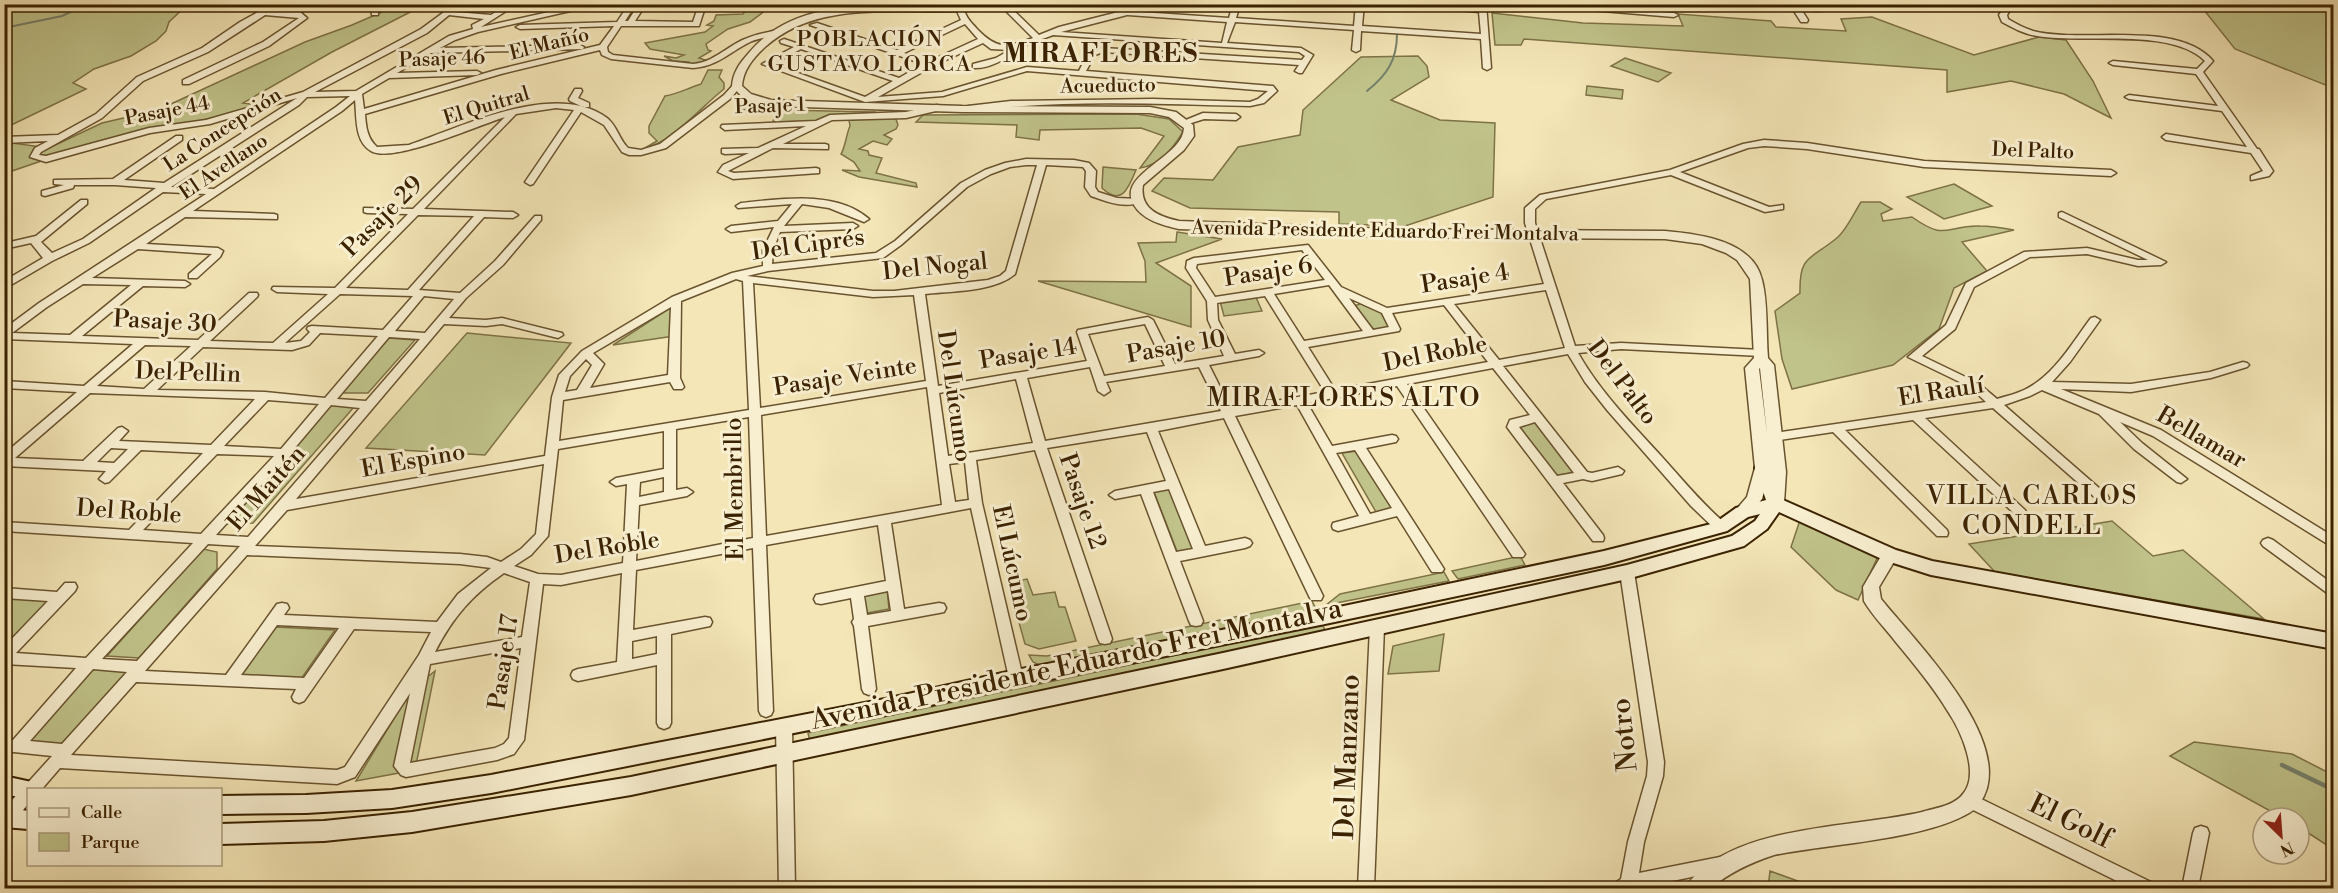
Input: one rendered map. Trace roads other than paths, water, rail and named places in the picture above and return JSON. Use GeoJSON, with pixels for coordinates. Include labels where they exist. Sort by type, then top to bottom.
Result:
{"type":"FeatureCollection","features":[{"type":"Feature","properties":{"kind":"main road"},"geometry":{"type":"LineString","coordinates":[[1763,468],[1776,504]]}},
{"type":"Feature","properties":{"kind":"main road","name":"Avenida Presidente Eduardo Frei Montalva"},"geometry":{"type":"LineString","coordinates":[[222,834],[324,831],[412,822],[631,786],[786,754],[1626,572],[1738,540],[1761,525],[1776,504]]}},
{"type":"Feature","properties":{"kind":"main road"},"geometry":{"type":"LineString","coordinates":[[1742,512],[1776,504],[1890,555],[1931,568],[2334,642]]}},
{"type":"Feature","properties":{"kind":"main road","name":"Avenida Presidente Eduardo Frei Montalva"},"geometry":{"type":"LineString","coordinates":[[222,805],[306,804],[392,799],[491,784],[784,728],[1016,678],[1325,617],[1604,558],[1721,527],[1742,512]]}},
{"type":"Feature","properties":{"kind":"main road"},"geometry":{"type":"LineString","coordinates":[[4,786],[27,791]]}},
{"type":"Feature","properties":{"kind":"street"},"geometry":{"type":"LineString","coordinates":[[4,140],[59,138],[96,117],[140,79],[205,50],[279,4]]}},
{"type":"Feature","properties":{"kind":"street"},"geometry":{"type":"LineString","coordinates":[[368,4],[375,7],[375,14]]}},
{"type":"Feature","properties":{"kind":"street","name":"La Concepción"},"geometry":{"type":"LineString","coordinates":[[4,286],[86,241],[164,187],[296,103],[307,93],[404,43],[432,26],[460,4]]}},
{"type":"Feature","properties":{"kind":"street","name":"El Avellano"},"geometry":{"type":"LineString","coordinates":[[4,335],[43,305],[184,214],[339,109],[358,93],[514,4]]}},
{"type":"Feature","properties":{"kind":"street","name":"El Avellano"},"geometry":{"type":"LineString","coordinates":[[464,34],[598,4]]}},
{"type":"Feature","properties":{"kind":"street"},"geometry":{"type":"LineString","coordinates":[[603,47],[633,4]]}},
{"type":"Feature","properties":{"kind":"street"},"geometry":{"type":"LineString","coordinates":[[631,22],[643,4]]}},
{"type":"Feature","properties":{"kind":"street"},"geometry":{"type":"LineString","coordinates":[[489,27],[631,22],[696,24],[703,4]]}},
{"type":"Feature","properties":{"kind":"street"},"geometry":{"type":"LineString","coordinates":[[1038,38],[1001,4],[960,9],[843,10],[810,16],[773,33],[743,66],[737,78],[738,86],[742,94],[762,102],[962,109],[1150,110],[1172,114],[1185,122],[1190,131],[1186,142],[1138,184],[1135,191],[1136,201]]}},
{"type":"Feature","properties":{"kind":"street"},"geometry":{"type":"LineString","coordinates":[[976,66],[1005,57],[1019,46],[1048,34],[1128,13],[1142,7],[1161,4]]}},
{"type":"Feature","properties":{"kind":"street"},"geometry":{"type":"LineString","coordinates":[[1225,41],[1237,4]]}},
{"type":"Feature","properties":{"kind":"street"},"geometry":{"type":"LineString","coordinates":[[1356,50],[1360,4]]}},
{"type":"Feature","properties":{"kind":"street"},"geometry":{"type":"LineString","coordinates":[[1396,4],[1482,7],[1487,68]]}},
{"type":"Feature","properties":{"kind":"street"},"geometry":{"type":"LineString","coordinates":[[1520,4],[1674,15]]}},
{"type":"Feature","properties":{"kind":"street"},"geometry":{"type":"LineString","coordinates":[[1649,4],[1652,13]]}},
{"type":"Feature","properties":{"kind":"street"},"geometry":{"type":"LineString","coordinates":[[1746,4],[1796,8],[1911,4]]}},
{"type":"Feature","properties":{"kind":"street"},"geometry":{"type":"LineString","coordinates":[[2011,4],[2003,15],[2006,20],[2031,32],[2063,36],[2158,40],[2189,47],[2208,58],[2209,61],[2199,72]]}},
{"type":"Feature","properties":{"kind":"street"},"geometry":{"type":"LineString","coordinates":[[1796,8],[1804,20]]}},
{"type":"Feature","properties":{"kind":"street"},"geometry":{"type":"LineString","coordinates":[[960,9],[960,14],[983,40],[998,48],[1019,46]]}},
{"type":"Feature","properties":{"kind":"street"},"geometry":{"type":"LineString","coordinates":[[446,13],[492,17]]}},
{"type":"Feature","properties":{"kind":"street"},"geometry":{"type":"LineString","coordinates":[[1128,13],[1485,37]]}},
{"type":"Feature","properties":{"kind":"street"},"geometry":{"type":"LineString","coordinates":[[186,82],[266,44],[303,18],[300,14],[260,14]]}},
{"type":"Feature","properties":{"kind":"street"},"geometry":{"type":"LineString","coordinates":[[897,53],[966,21]]}},
{"type":"Feature","properties":{"kind":"street"},"geometry":{"type":"LineString","coordinates":[[814,25],[930,64]]}},
{"type":"Feature","properties":{"kind":"street","name":"El Mañío"},"geometry":{"type":"LineString","coordinates":[[360,113],[499,72],[592,49],[603,47],[605,53],[611,57],[697,66],[715,61],[748,40],[773,33]]}},
{"type":"Feature","properties":{"kind":"street"},"geometry":{"type":"LineString","coordinates":[[1048,34],[1279,48],[1301,50],[1308,55],[1302,67],[1103,50],[1092,53],[1082,72]]}},
{"type":"Feature","properties":{"kind":"street"},"geometry":{"type":"LineString","coordinates":[[855,106],[930,64],[983,40]]}},
{"type":"Feature","properties":{"kind":"street"},"geometry":{"type":"LineString","coordinates":[[784,41],[901,81]]}},
{"type":"Feature","properties":{"kind":"street","name":"Pasaje 1"},"geometry":{"type":"LineString","coordinates":[[801,46],[766,64],[865,100]]}},
{"type":"Feature","properties":{"kind":"street"},"geometry":{"type":"LineString","coordinates":[[428,51],[577,47],[592,49]]}},
{"type":"Feature","properties":{"kind":"street"},"geometry":{"type":"LineString","coordinates":[[2113,63],[2199,72],[2268,171],[2254,178]]}},
{"type":"Feature","properties":{"kind":"street"},"geometry":{"type":"LineString","coordinates":[[865,100],[944,94],[1027,69],[1155,78],[1150,89]]}},
{"type":"Feature","properties":{"kind":"street","name":"Pasaje 46"},"geometry":{"type":"LineString","coordinates":[[386,76],[499,72]]}},
{"type":"Feature","properties":{"kind":"street","name":"Acueducto"},"geometry":{"type":"LineString","coordinates":[[962,109],[1036,102],[1153,101],[1254,104],[1273,91],[1270,88],[1155,78]]}},
{"type":"Feature","properties":{"kind":"street","name":"El Quitral"},"geometry":{"type":"LineString","coordinates":[[358,93],[365,141],[375,150],[411,147],[515,112],[546,106],[584,106],[608,123],[625,150],[632,153],[652,152],[663,147],[738,86]]}},
{"type":"Feature","properties":{"kind":"street"},"geometry":{"type":"LineString","coordinates":[[530,182],[584,106],[573,99],[578,91]]}},
{"type":"Feature","properties":{"kind":"street","name":"Pasaje 44"},"geometry":{"type":"LineString","coordinates":[[59,138],[34,155],[36,159],[54,157],[149,130],[207,122],[307,93],[358,93]]}},
{"type":"Feature","properties":{"kind":"street"},"geometry":{"type":"LineString","coordinates":[[2129,98],[2226,109]]}},
{"type":"Feature","properties":{"kind":"street"},"geometry":{"type":"LineString","coordinates":[[816,171],[726,175],[723,172],[726,167],[817,123],[838,117],[906,115],[937,108]]}},
{"type":"Feature","properties":{"kind":"street","name":"Pasaje 29"},"geometry":{"type":"LineString","coordinates":[[276,346],[339,289],[515,112]]}},
{"type":"Feature","properties":{"kind":"street"},"geometry":{"type":"LineString","coordinates":[[1185,122],[1203,116],[1236,117]]}},
{"type":"Feature","properties":{"kind":"street","name":"Pasaje 1"},"geometry":{"type":"LineString","coordinates":[[724,127],[817,123]]}},
{"type":"Feature","properties":{"kind":"street"},"geometry":{"type":"LineString","coordinates":[[2166,137],[2256,152]]}},
{"type":"Feature","properties":{"kind":"street"},"geometry":{"type":"LineString","coordinates":[[115,182],[179,138]]}},
{"type":"Feature","properties":{"kind":"street","name":"Del Palto"},"geometry":{"type":"LineString","coordinates":[[1721,527],[1704,512],[1618,415],[1580,368],[1570,350],[1550,286],[1529,217],[1530,208],[1543,197],[1672,172],[1746,146],[1775,142],[1924,164],[2111,173]]}},
{"type":"Feature","properties":{"kind":"street"},"geometry":{"type":"LineString","coordinates":[[725,152],[767,148],[825,147]]}},
{"type":"Feature","properties":{"kind":"street","name":"Del Ciprés"},"geometry":{"type":"LineString","coordinates":[[424,659],[441,627],[463,598],[502,566],[526,552],[542,536],[558,397],[565,375],[586,353],[676,299],[768,268],[879,256],[898,243],[949,196],[976,179],[1008,165],[1042,162],[1086,165],[1091,171],[1090,186],[1094,194],[1116,201],[1136,201]]}},
{"type":"Feature","properties":{"kind":"street","name":"Del Nogal"},"geometry":{"type":"LineString","coordinates":[[742,277],[873,294],[989,283],[1009,275],[1030,210],[1042,162]]}},
{"type":"Feature","properties":{"kind":"street"},"geometry":{"type":"LineString","coordinates":[[1672,172],[1768,210],[1780,207]]}},
{"type":"Feature","properties":{"kind":"street"},"geometry":{"type":"LineString","coordinates":[[57,182],[115,182],[216,192]]}},
{"type":"Feature","properties":{"kind":"street"},"geometry":{"type":"LineString","coordinates":[[45,193],[83,183]]}},
{"type":"Feature","properties":{"kind":"street"},"geometry":{"type":"LineString","coordinates":[[768,268],[767,252],[771,240],[799,201]]}},
{"type":"Feature","properties":{"kind":"street"},"geometry":{"type":"LineString","coordinates":[[741,206],[799,201],[829,203],[864,219]]}},
{"type":"Feature","properties":{"kind":"street","name":"Avenida Presidente Eduardo Frei Montalva"},"geometry":{"type":"LineString","coordinates":[[1136,201],[1150,215],[1166,222],[1193,226],[1379,233],[1684,236],[1706,241],[1730,251],[1748,264],[1756,279],[1761,356],[1752,368],[1767,438],[1778,472],[1776,504]]}},
{"type":"Feature","properties":{"kind":"street"},"geometry":{"type":"LineString","coordinates":[[48,260],[48,255],[34,244],[37,239],[84,202]]}},
{"type":"Feature","properties":{"kind":"street"},"geometry":{"type":"LineString","coordinates":[[367,210],[513,215]]}},
{"type":"Feature","properties":{"kind":"street"},"geometry":{"type":"LineString","coordinates":[[184,214],[274,217]]}},
{"type":"Feature","properties":{"kind":"street","name":"El Maitén"},"geometry":{"type":"LineString","coordinates":[[11,746],[284,453],[388,332],[416,293],[481,214]]}},
{"type":"Feature","properties":{"kind":"street"},"geometry":{"type":"LineString","coordinates":[[2062,215],[2161,262],[2138,263],[2087,251],[2028,254],[1970,285],[1951,327],[1914,357],[1974,385],[2103,498]]}},
{"type":"Feature","properties":{"kind":"street","name":"El Maitén"},"geometry":{"type":"LineString","coordinates":[[32,788],[283,506],[462,296],[500,263],[538,218]]}},
{"type":"Feature","properties":{"kind":"street"},"geometry":{"type":"LineString","coordinates":[[731,229],[853,226]]}},
{"type":"Feature","properties":{"kind":"street"},"geometry":{"type":"LineString","coordinates":[[13,244],[37,239]]}},
{"type":"Feature","properties":{"kind":"street"},"geometry":{"type":"LineString","coordinates":[[82,281],[140,283],[189,280],[218,251],[136,246]]}},
{"type":"Feature","properties":{"kind":"street"},"geometry":{"type":"LineString","coordinates":[[1231,358],[1213,320],[1212,301],[1191,268],[1191,263],[1305,247],[1350,303],[1371,334]]}},
{"type":"Feature","properties":{"kind":"street","name":"El Membrillo"},"geometry":{"type":"LineString","coordinates":[[742,277],[757,412],[758,542],[766,711]]}},
{"type":"Feature","properties":{"kind":"street"},"geometry":{"type":"LineString","coordinates":[[74,337],[140,283]]}},
{"type":"Feature","properties":{"kind":"street"},"geometry":{"type":"LineString","coordinates":[[1302,345],[1395,329],[1383,309],[1335,286]]}},
{"type":"Feature","properties":{"kind":"street","name":"Pasaje 6"},"geometry":{"type":"LineString","coordinates":[[1212,301],[1268,292],[1335,286]]}},
{"type":"Feature","properties":{"kind":"street","name":"Pasaje 4"},"geometry":{"type":"LineString","coordinates":[[1383,309],[1550,286]]}},
{"type":"Feature","properties":{"kind":"street"},"geometry":{"type":"LineString","coordinates":[[277,289],[339,289],[462,296]]}},
{"type":"Feature","properties":{"kind":"street","name":"Del Lúcumo"},"geometry":{"type":"LineString","coordinates":[[919,291],[949,507]]}},
{"type":"Feature","properties":{"kind":"street"},"geometry":{"type":"LineString","coordinates":[[1268,292],[1332,395]]}},
{"type":"Feature","properties":{"kind":"street"},"geometry":{"type":"LineString","coordinates":[[147,393],[253,295]]}},
{"type":"Feature","properties":{"kind":"street"},"geometry":{"type":"LineString","coordinates":[[558,397],[676,382],[676,299]]}},
{"type":"Feature","properties":{"kind":"street"},"geometry":{"type":"LineString","coordinates":[[1350,303],[1362,299]]}},
{"type":"Feature","properties":{"kind":"street"},"geometry":{"type":"LineString","coordinates":[[1447,302],[1583,475]]}},
{"type":"Feature","properties":{"kind":"street"},"geometry":{"type":"LineString","coordinates":[[1094,363],[1082,332],[1148,320],[1172,368]]}},
{"type":"Feature","properties":{"kind":"street"},"geometry":{"type":"LineString","coordinates":[[443,321],[486,323],[502,321],[558,335]]}},
{"type":"Feature","properties":{"kind":"street","name":"El Raulí"},"geometry":{"type":"LineString","coordinates":[[1767,438],[1995,404],[2028,393],[2060,368],[2095,321]]}},
{"type":"Feature","properties":{"kind":"street"},"geometry":{"type":"LineString","coordinates":[[296,328],[429,336]]}},
{"type":"Feature","properties":{"kind":"street","name":"Pasaje 30"},"geometry":{"type":"LineString","coordinates":[[4,335],[300,346],[318,329]]}},
{"type":"Feature","properties":{"kind":"street"},"geometry":{"type":"LineString","coordinates":[[4,462],[143,341]]}},
{"type":"Feature","properties":{"kind":"street","name":"Del Roble"},"geometry":{"type":"LineString","coordinates":[[943,461],[1151,428],[1570,350],[1622,346],[1761,356]]}},
{"type":"Feature","properties":{"kind":"street"},"geometry":{"type":"LineString","coordinates":[[581,394],[598,364],[586,353]]}},
{"type":"Feature","properties":{"kind":"street","name":"Pasaje 10"},"geometry":{"type":"LineString","coordinates":[[1094,363],[1102,386],[1172,368],[1259,353]]}},
{"type":"Feature","properties":{"kind":"street","name":"Pasaje 14"},"geometry":{"type":"LineString","coordinates":[[932,386],[1021,376],[1094,363]]}},
{"type":"Feature","properties":{"kind":"street"},"geometry":{"type":"LineString","coordinates":[[1203,363],[1316,596]]}},
{"type":"Feature","properties":{"kind":"street"},"geometry":{"type":"LineString","coordinates":[[2041,385],[2131,388],[2211,375],[2243,365]]}},
{"type":"Feature","properties":{"kind":"street","name":"Pasaje 12"},"geometry":{"type":"LineString","coordinates":[[1021,376],[1040,446],[1106,639]]}},
{"type":"Feature","properties":{"kind":"street"},"geometry":{"type":"LineString","coordinates":[[1400,382],[1518,554]]}},
{"type":"Feature","properties":{"kind":"street","name":"Del Pellin"},"geometry":{"type":"LineString","coordinates":[[4,384],[147,393],[265,396],[370,405]]}},
{"type":"Feature","properties":{"kind":"street","name":"Bellamar"},"geometry":{"type":"LineString","coordinates":[[2041,385],[2172,440],[2334,543]]}},
{"type":"Feature","properties":{"kind":"street","name":"Pasaje Veinte"},"geometry":{"type":"LineString","coordinates":[[551,452],[670,426],[932,386]]}},
{"type":"Feature","properties":{"kind":"street"},"geometry":{"type":"LineString","coordinates":[[133,533],[265,396]]}},
{"type":"Feature","properties":{"kind":"street"},"geometry":{"type":"LineString","coordinates":[[1300,400],[1366,518]]}},
{"type":"Feature","properties":{"kind":"street"},"geometry":{"type":"LineString","coordinates":[[2100,408],[2138,446],[2181,479]]}},
{"type":"Feature","properties":{"kind":"street"},"geometry":{"type":"LineString","coordinates":[[1916,416],[2021,513]]}},
{"type":"Feature","properties":{"kind":"street"},"geometry":{"type":"LineString","coordinates":[[1538,417],[1520,420],[1514,423],[1513,428],[1598,538]]}},
{"type":"Feature","properties":{"kind":"street"},"geometry":{"type":"LineString","coordinates":[[670,426],[670,495]]}},
{"type":"Feature","properties":{"kind":"street"},"geometry":{"type":"LineString","coordinates":[[1151,428],[1201,552]]}},
{"type":"Feature","properties":{"kind":"street"},"geometry":{"type":"LineString","coordinates":[[1836,428],[1942,533]]}},
{"type":"Feature","properties":{"kind":"street"},"geometry":{"type":"LineString","coordinates":[[87,465],[122,431]]}},
{"type":"Feature","properties":{"kind":"street","name":"Avenida Presidente Eduardo Frei Montalva"},"geometry":{"type":"LineString","coordinates":[[1742,512],[1754,499],[1763,468],[1767,438]]}},
{"type":"Feature","properties":{"kind":"street"},"geometry":{"type":"LineString","coordinates":[[1328,451],[1392,439]]}},
{"type":"Feature","properties":{"kind":"street"},"geometry":{"type":"LineString","coordinates":[[108,444],[284,453]]}},
{"type":"Feature","properties":{"kind":"street"},"geometry":{"type":"LineString","coordinates":[[105,478],[138,446]]}},
{"type":"Feature","properties":{"kind":"street"},"geometry":{"type":"LineString","coordinates":[[1358,446],[1437,570]]}},
{"type":"Feature","properties":{"kind":"street","name":"El Espino"},"geometry":{"type":"LineString","coordinates":[[283,506],[551,452]]}},
{"type":"Feature","properties":{"kind":"street","name":"El Lúcumo"},"geometry":{"type":"LineString","coordinates":[[970,457],[976,503],[1016,678]]}},
{"type":"Feature","properties":{"kind":"street"},"geometry":{"type":"LineString","coordinates":[[4,462],[116,467]]}},
{"type":"Feature","properties":{"kind":"street"},"geometry":{"type":"LineString","coordinates":[[1553,481],[1583,475],[1592,477],[1618,471]]}},
{"type":"Feature","properties":{"kind":"street"},"geometry":{"type":"LineString","coordinates":[[616,482],[669,472]]}},
{"type":"Feature","properties":{"kind":"street"},"geometry":{"type":"LineString","coordinates":[[624,666],[634,478]]}},
{"type":"Feature","properties":{"kind":"street"},"geometry":{"type":"LineString","coordinates":[[1115,495],[1173,484]]}},
{"type":"Feature","properties":{"kind":"street"},"geometry":{"type":"LineString","coordinates":[[1146,490],[1196,621]]}},
{"type":"Feature","properties":{"kind":"street"},"geometry":{"type":"LineString","coordinates":[[633,502],[687,492]]}},
{"type":"Feature","properties":{"kind":"street","name":"Del Roble"},"geometry":{"type":"LineString","coordinates":[[4,526],[133,533],[203,539],[247,546],[460,559],[502,566],[537,579],[561,580],[976,503]]}},
{"type":"Feature","properties":{"kind":"street"},"geometry":{"type":"LineString","coordinates":[[1338,526],[1399,511]]}},
{"type":"Feature","properties":{"kind":"street"},"geometry":{"type":"LineString","coordinates":[[884,519],[898,614]]}},
{"type":"Feature","properties":{"kind":"street"},"geometry":{"type":"LineString","coordinates":[[1172,558],[1245,543]]}},
{"type":"Feature","properties":{"kind":"street"},"geometry":{"type":"LineString","coordinates":[[2268,543],[2334,593]]}},
{"type":"Feature","properties":{"kind":"street"},"geometry":{"type":"LineString","coordinates":[[1625,886],[1730,862],[1787,844],[1912,824],[1958,809],[1971,801],[1979,785],[1980,776],[1971,737],[1957,710],[1873,601],[1871,587],[1890,555]]}},
{"type":"Feature","properties":{"kind":"street","name":"Notro"},"geometry":{"type":"LineString","coordinates":[[1625,886],[1655,776],[1656,762],[1626,572]]}},
{"type":"Feature","properties":{"kind":"street","name":"Pasaje 17"},"geometry":{"type":"LineString","coordinates":[[424,659],[402,766],[406,770],[497,754],[509,749],[516,740],[537,579]]}},
{"type":"Feature","properties":{"kind":"street"},"geometry":{"type":"LineString","coordinates":[[820,599],[892,585]]}},
{"type":"Feature","properties":{"kind":"street"},"geometry":{"type":"LineString","coordinates":[[857,591],[869,689]]}},
{"type":"Feature","properties":{"kind":"street"},"geometry":{"type":"LineString","coordinates":[[4,593],[65,592],[4,658]]}},
{"type":"Feature","properties":{"kind":"street"},"geometry":{"type":"LineString","coordinates":[[859,622],[939,608]]}},
{"type":"Feature","properties":{"kind":"street"},"geometry":{"type":"LineString","coordinates":[[230,680],[277,614],[350,623],[441,627]]}},
{"type":"Feature","properties":{"kind":"street"},"geometry":{"type":"LineString","coordinates":[[625,637],[705,622]]}},
{"type":"Feature","properties":{"kind":"street"},"geometry":{"type":"LineString","coordinates":[[298,697],[350,623]]}},
{"type":"Feature","properties":{"kind":"street","name":"Del Manzano"},"geometry":{"type":"LineString","coordinates":[[1366,888],[1377,627]]}},
{"type":"Feature","properties":{"kind":"street"},"geometry":{"type":"LineString","coordinates":[[664,629],[664,723]]}},
{"type":"Feature","properties":{"kind":"street"},"geometry":{"type":"LineString","coordinates":[[11,746],[60,756],[337,777],[350,772],[424,659],[529,641]]}},
{"type":"Feature","properties":{"kind":"street"},"geometry":{"type":"LineString","coordinates":[[4,658],[89,664],[136,672],[308,684]]}},
{"type":"Feature","properties":{"kind":"street"},"geometry":{"type":"LineString","coordinates":[[578,675],[664,658]]}},
{"type":"Feature","properties":{"kind":"street"},"geometry":{"type":"LineString","coordinates":[[784,728],[787,888]]}},
{"type":"Feature","properties":{"kind":"street","name":"El Maitén"},"geometry":{"type":"LineString","coordinates":[[11,818],[27,794]]}},
{"type":"Feature","properties":{"kind":"street","name":"El Golf"},"geometry":{"type":"LineString","coordinates":[[1971,801],[2147,888]]}},
{"type":"Feature","properties":{"kind":"street"},"geometry":{"type":"LineString","coordinates":[[2190,888],[2201,833]]}},
{"type":"Feature","properties":{"kind":"street"},"geometry":{"type":"LineString","coordinates":[[1696,888],[1708,876],[1730,862]]}},
{"type":"Feature","properties":{"kind":"waterway"},"geometry":{"type":"LineString","coordinates":[[4,28],[62,16],[87,4]]}},
{"type":"Feature","properties":{"kind":"waterway"},"geometry":{"type":"LineString","coordinates":[[1367,91],[1390,66],[1397,43],[1397,34]]}},
{"type":"Feature","properties":{"kind":"waterway"},"geometry":{"type":"LineString","coordinates":[[2282,765],[2334,790]]}},
{"type":"Feature","properties":{"kind":"district","name":"POBLACIÓN GUSTAVO LORCA"},"geometry":{"type":"Point","coordinates":[870,50]}},
{"type":"Feature","properties":{"kind":"district","name":"MIRAFLORES"},"geometry":{"type":"Point","coordinates":[1101,53]}},
{"type":"Feature","properties":{"kind":"district","name":"MIRAFLORES ALTO"},"geometry":{"type":"Point","coordinates":[1344,397]}},
{"type":"Feature","properties":{"kind":"district","name":"VILLA CARLOS CONDELL"},"geometry":{"type":"Point","coordinates":[2032,510]}}]}
